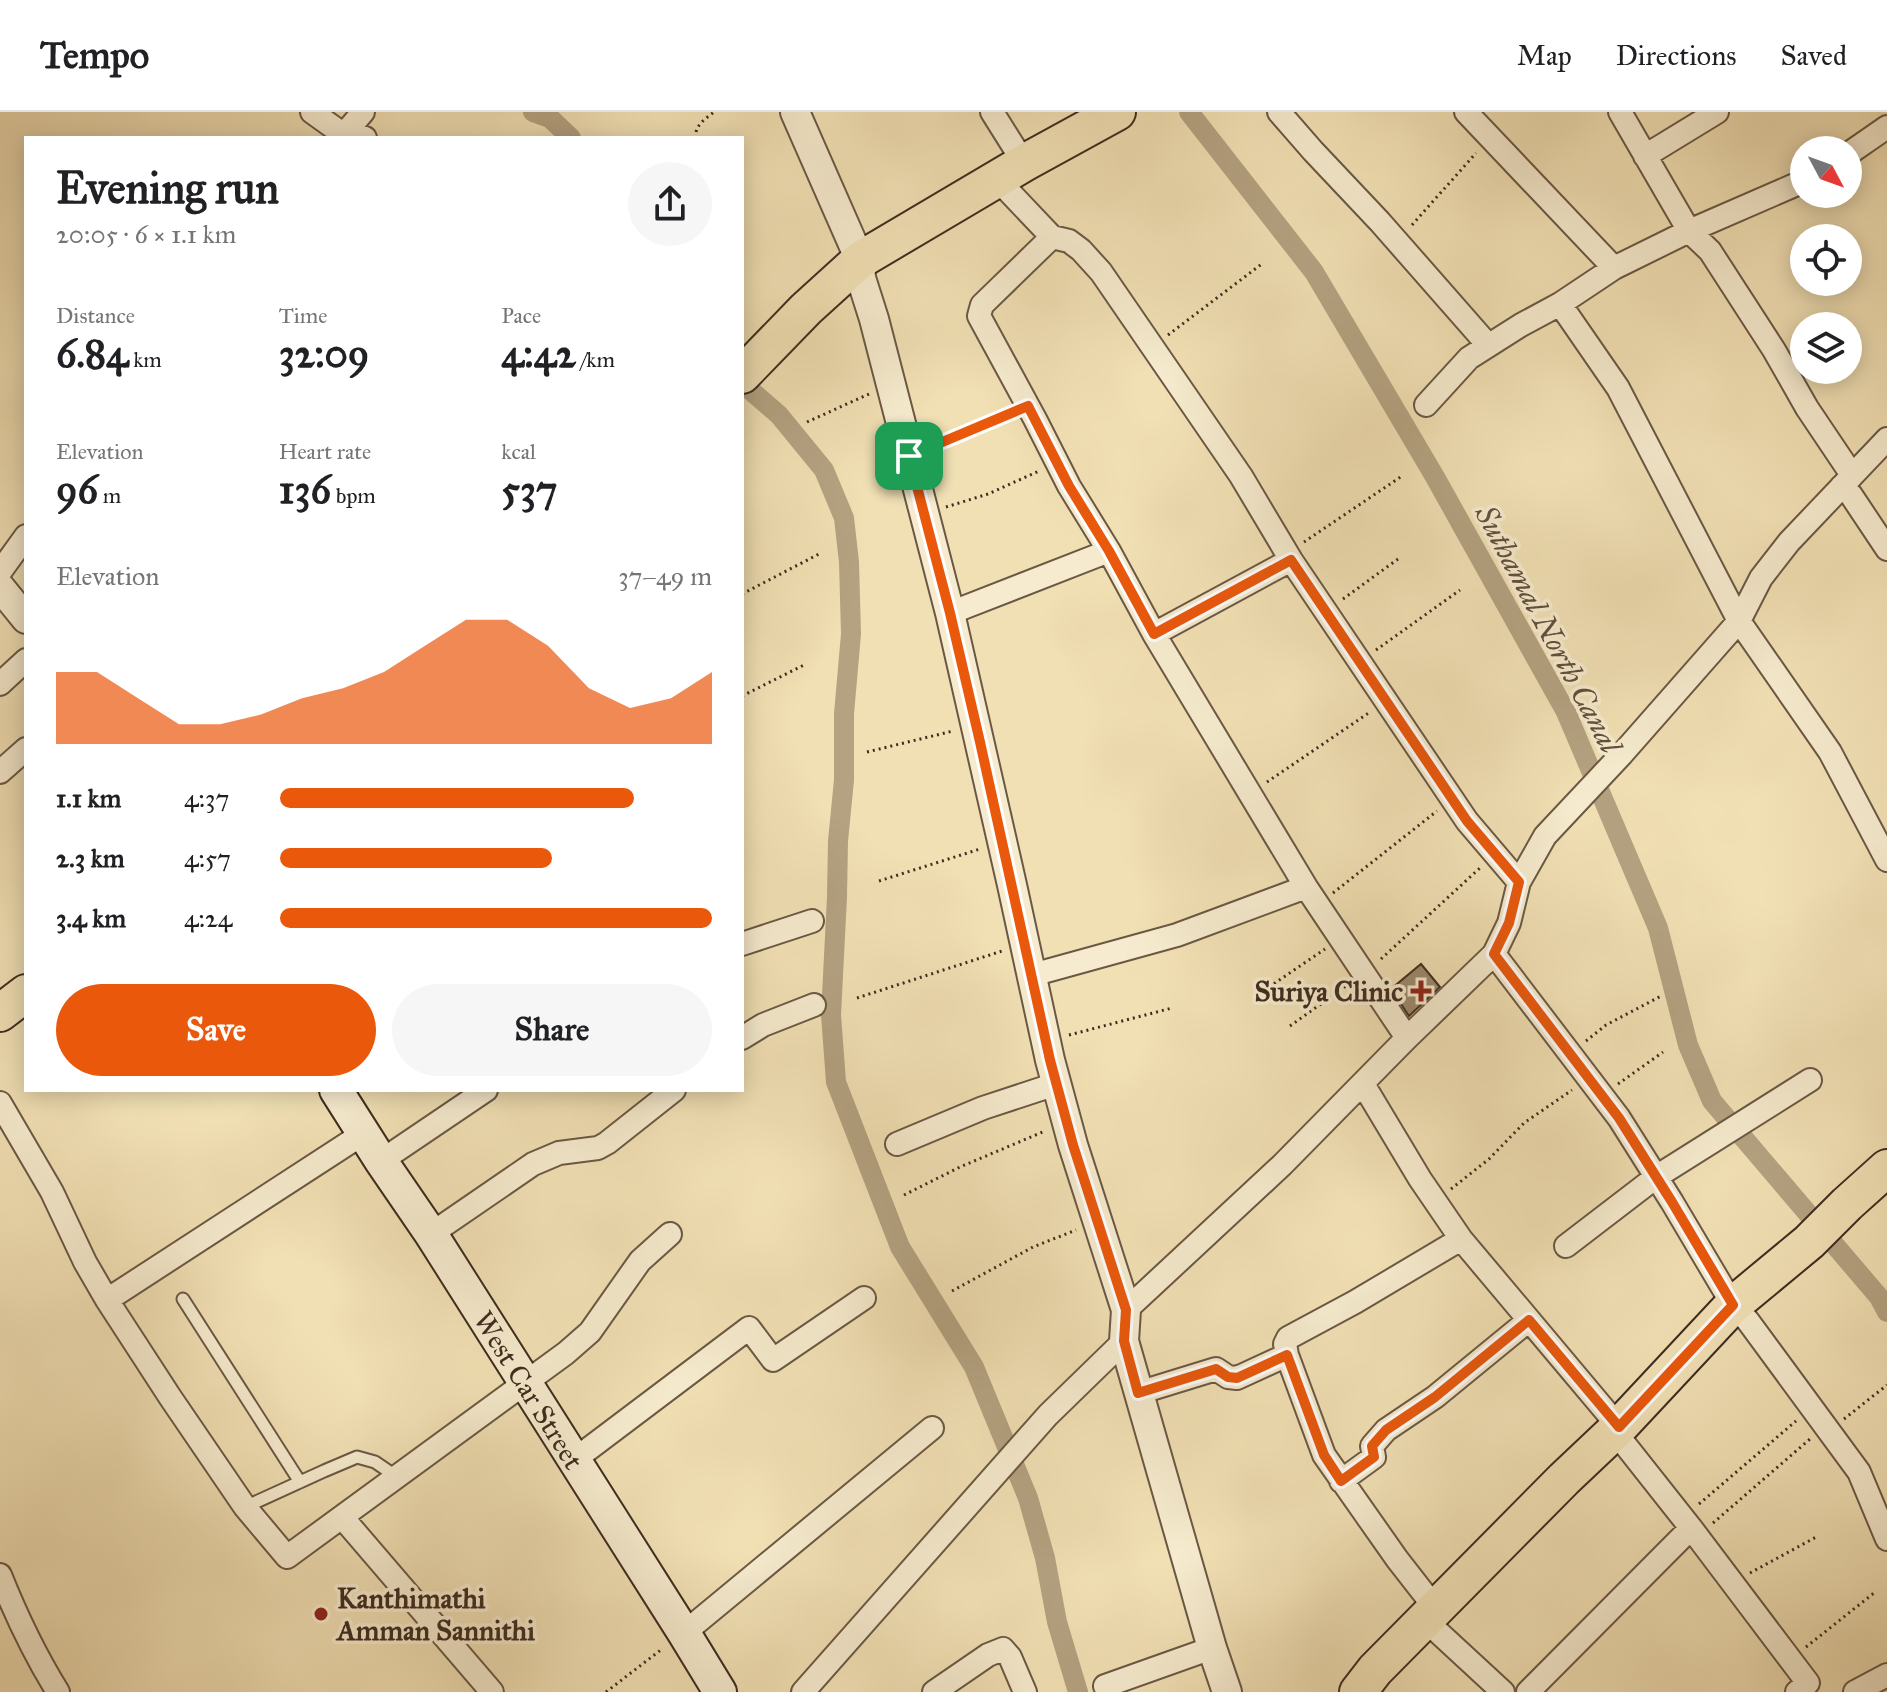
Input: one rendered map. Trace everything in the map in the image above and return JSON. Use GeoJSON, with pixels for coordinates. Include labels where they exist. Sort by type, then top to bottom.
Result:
{"type":"FeatureCollection","features":[{"type":"Feature","properties":{"kind":"main road"},"geometry":{"type":"LineString","coordinates":[[747,370],[806,309],[860,260],[1010,171],[1116,113]]}},
{"type":"Feature","properties":{"kind":"main road"},"geometry":{"type":"LineString","coordinates":[[0,1013],[24,995]]}},
{"type":"Feature","properties":{"kind":"main road","name":"West Car Street"},"geometry":{"type":"LineString","coordinates":[[337,1092],[431,1234],[720,1692]]}},
{"type":"Feature","properties":{"kind":"main road"},"geometry":{"type":"LineString","coordinates":[[1366,1689],[1431,1614],[1618,1428],[1733,1305],[1809,1242],[1887,1168]]}},
{"type":"Feature","properties":{"kind":"street"},"geometry":{"type":"LineString","coordinates":[[312,112],[348,136]]}},
{"type":"Feature","properties":{"kind":"street"},"geometry":{"type":"LineString","coordinates":[[351,136],[363,112]]}},
{"type":"Feature","properties":{"kind":"street"},"geometry":{"type":"LineString","coordinates":[[795,112],[860,260],[861,278],[950,613],[1056,1084],[1126,1310],[1124,1341],[1227,1692]]}},
{"type":"Feature","properties":{"kind":"street"},"geometry":{"type":"LineString","coordinates":[[992,112],[1010,171],[1052,237],[1069,241],[1101,272],[1241,476],[1289,556],[1467,821],[1519,882]]}},
{"type":"Feature","properties":{"kind":"street"},"geometry":{"type":"LineString","coordinates":[[1279,112],[1488,345]]}},
{"type":"Feature","properties":{"kind":"street"},"geometry":{"type":"LineString","coordinates":[[1466,112],[1614,268]]}},
{"type":"Feature","properties":{"kind":"street"},"geometry":{"type":"LineString","coordinates":[[1620,112],[1689,231],[1710,251],[1774,350],[1847,481],[1851,495],[1887,549]]}},
{"type":"Feature","properties":{"kind":"street"},"geometry":{"type":"LineString","coordinates":[[1645,156],[1717,112]]}},
{"type":"Feature","properties":{"kind":"street"},"geometry":{"type":"LineString","coordinates":[[1862,144],[1887,127]]}},
{"type":"Feature","properties":{"kind":"street"},"geometry":{"type":"LineString","coordinates":[[1426,405],[1469,358],[1614,268],[1790,187]]}},
{"type":"Feature","properties":{"kind":"street"},"geometry":{"type":"LineString","coordinates":[[1052,237],[982,305],[979,316],[1069,486],[1154,634],[1312,896],[1407,1038]]}},
{"type":"Feature","properties":{"kind":"street"},"geometry":{"type":"LineString","coordinates":[[1560,304],[1618,388],[1739,621],[1830,752],[1887,860]]}},
{"type":"Feature","properties":{"kind":"street"},"geometry":{"type":"LineString","coordinates":[[1126,1310],[1282,1165],[1494,954],[1509,923],[1519,882],[1545,836],[1739,621],[1761,578],[1789,542],[1887,439]]}},
{"type":"Feature","properties":{"kind":"street"},"geometry":{"type":"LineString","coordinates":[[0,572],[24,539]]}},
{"type":"Feature","properties":{"kind":"street"},"geometry":{"type":"LineString","coordinates":[[950,613],[1109,551]]}},
{"type":"Feature","properties":{"kind":"street"},"geometry":{"type":"LineString","coordinates":[[1154,634],[1289,556]]}},
{"type":"Feature","properties":{"kind":"street"},"geometry":{"type":"LineString","coordinates":[[0,587],[24,617]]}},
{"type":"Feature","properties":{"kind":"street"},"geometry":{"type":"LineString","coordinates":[[0,684],[24,662]]}},
{"type":"Feature","properties":{"kind":"street"},"geometry":{"type":"LineString","coordinates":[[0,772],[24,751]]}},
{"type":"Feature","properties":{"kind":"street"},"geometry":{"type":"LineString","coordinates":[[1032,975],[1312,896]]}},
{"type":"Feature","properties":{"kind":"street"},"geometry":{"type":"LineString","coordinates":[[744,943],[812,921]]}},
{"type":"Feature","properties":{"kind":"street"},"geometry":{"type":"LineString","coordinates":[[1494,954],[1619,1118],[1733,1305],[1859,1472],[1887,1539]]}},
{"type":"Feature","properties":{"kind":"street"},"geometry":{"type":"LineString","coordinates":[[744,1037],[763,1025],[814,1005]]}},
{"type":"Feature","properties":{"kind":"street"},"geometry":{"type":"LineString","coordinates":[[1566,1246],[1656,1177],[1810,1080]]}},
{"type":"Feature","properties":{"kind":"street"},"geometry":{"type":"LineString","coordinates":[[897,1144],[983,1108],[1056,1084]]}},
{"type":"Feature","properties":{"kind":"street"},"geometry":{"type":"LineString","coordinates":[[1363,1084],[1461,1239],[1618,1428],[1619,1437],[1691,1527],[1790,1659],[1808,1689]]}},
{"type":"Feature","properties":{"kind":"street"},"geometry":{"type":"LineString","coordinates":[[381,1161],[483,1092]]}},
{"type":"Feature","properties":{"kind":"street"},"geometry":{"type":"LineString","coordinates":[[431,1234],[533,1164],[559,1153],[598,1148],[607,1143],[671,1092]]}},
{"type":"Feature","properties":{"kind":"street"},"geometry":{"type":"LineString","coordinates":[[0,1103],[52,1192],[107,1300],[245,1507],[287,1557],[525,1384],[590,1332],[640,1261],[670,1234]]}},
{"type":"Feature","properties":{"kind":"street"},"geometry":{"type":"LineString","coordinates":[[107,1300],[364,1133]]}},
{"type":"Feature","properties":{"kind":"street"},"geometry":{"type":"LineString","coordinates":[[1461,1239],[1288,1338],[1285,1344],[1324,1455],[1397,1559],[1431,1614],[1503,1692]]}},
{"type":"Feature","properties":{"kind":"street"},"geometry":{"type":"LineString","coordinates":[[574,1460],[749,1328],[773,1360],[864,1298]]}},
{"type":"Feature","properties":{"kind":"street"},"geometry":{"type":"LineString","coordinates":[[1341,1481],[1374,1457],[1372,1446],[1386,1430],[1435,1397],[1529,1320]]}},
{"type":"Feature","properties":{"kind":"street"},"geometry":{"type":"LineString","coordinates":[[803,1692],[1048,1415],[1124,1341]]}},
{"type":"Feature","properties":{"kind":"street"},"geometry":{"type":"LineString","coordinates":[[1138,1393],[1216,1369],[1228,1377],[1237,1378],[1287,1355]]}},
{"type":"Feature","properties":{"kind":"street"},"geometry":{"type":"LineString","coordinates":[[684,1633],[932,1428]]}},
{"type":"Feature","properties":{"kind":"street"},"geometry":{"type":"LineString","coordinates":[[342,1517],[492,1692]]}},
{"type":"Feature","properties":{"kind":"street"},"geometry":{"type":"LineString","coordinates":[[1528,1692],[1691,1527]]}},
{"type":"Feature","properties":{"kind":"street"},"geometry":{"type":"LineString","coordinates":[[0,1575],[15,1613],[58,1692]]}},
{"type":"Feature","properties":{"kind":"street"},"geometry":{"type":"LineString","coordinates":[[1105,1686],[1212,1648]]}},
{"type":"Feature","properties":{"kind":"street"},"geometry":{"type":"LineString","coordinates":[[934,1692],[988,1655],[1003,1649],[1010,1657],[1025,1692]]}},
{"type":"Feature","properties":{"kind":"street"},"geometry":{"type":"LineString","coordinates":[[1855,1692],[1887,1675]]}},
{"type":"Feature","properties":{"kind":"lane"},"geometry":{"type":"LineString","coordinates":[[183,1299],[300,1482]]}},
{"type":"Feature","properties":{"kind":"lane"},"geometry":{"type":"LineString","coordinates":[[245,1507],[357,1457],[375,1462],[397,1477]]}},
{"type":"Feature","properties":{"kind":"path"},"geometry":{"type":"LineString","coordinates":[[696,136],[698,126],[714,112]]}},
{"type":"Feature","properties":{"kind":"path"},"geometry":{"type":"LineString","coordinates":[[1397,241],[1490,139]]}},
{"type":"Feature","properties":{"kind":"path"},"geometry":{"type":"LineString","coordinates":[[1152,346],[1263,263]]}},
{"type":"Feature","properties":{"kind":"path"},"geometry":{"type":"LineString","coordinates":[[807,422],[891,385]]}},
{"type":"Feature","properties":{"kind":"path"},"geometry":{"type":"LineString","coordinates":[[909,456],[1028,406]]}},
{"type":"Feature","properties":{"kind":"path"},"geometry":{"type":"LineString","coordinates":[[924,514],[988,494],[1057,463]]}},
{"type":"Feature","properties":{"kind":"path"},"geometry":{"type":"LineString","coordinates":[[1289,556],[1402,476]]}},
{"type":"Feature","properties":{"kind":"path"},"geometry":{"type":"LineString","coordinates":[[744,593],[819,554]]}},
{"type":"Feature","properties":{"kind":"path"},"geometry":{"type":"LineString","coordinates":[[1327,611],[1398,559]]}},
{"type":"Feature","properties":{"kind":"path"},"geometry":{"type":"LineString","coordinates":[[1360,661],[1460,590]]}},
{"type":"Feature","properties":{"kind":"path"},"geometry":{"type":"LineString","coordinates":[[744,695],[804,665]]}},
{"type":"Feature","properties":{"kind":"path"},"geometry":{"type":"LineString","coordinates":[[1251,794],[1386,700]]}},
{"type":"Feature","properties":{"kind":"path"},"geometry":{"type":"LineString","coordinates":[[867,752],[976,725]]}},
{"type":"Feature","properties":{"kind":"path"},"geometry":{"type":"LineString","coordinates":[[1312,896],[1452,798]]}},
{"type":"Feature","properties":{"kind":"path"},"geometry":{"type":"LineString","coordinates":[[879,881],[1003,842]]}},
{"type":"Feature","properties":{"kind":"path"},"geometry":{"type":"LineString","coordinates":[[1290,1026],[1365,972],[1496,854]]}},
{"type":"Feature","properties":{"kind":"path"},"geometry":{"type":"LineString","coordinates":[[1269,987],[1342,938]]}},
{"type":"Feature","properties":{"kind":"path"},"geometry":{"type":"LineString","coordinates":[[857,998],[1025,944]]}},
{"type":"Feature","properties":{"kind":"path"},"geometry":{"type":"LineString","coordinates":[[1570,1053],[1606,1025],[1663,995]]}},
{"type":"Feature","properties":{"kind":"path"},"geometry":{"type":"LineString","coordinates":[[1046,1041],[1172,1008]]}},
{"type":"Feature","properties":{"kind":"path"},"geometry":{"type":"LineString","coordinates":[[1436,1201],[1489,1159],[1524,1123],[1663,1052]]}},
{"type":"Feature","properties":{"kind":"path"},"geometry":{"type":"LineString","coordinates":[[904,1195],[1067,1121]]}},
{"type":"Feature","properties":{"kind":"path"},"geometry":{"type":"LineString","coordinates":[[952,1291],[1033,1247],[1098,1221]]}},
{"type":"Feature","properties":{"kind":"path"},"geometry":{"type":"LineString","coordinates":[[1691,1527],[1887,1385]]}},
{"type":"Feature","properties":{"kind":"path"},"geometry":{"type":"LineString","coordinates":[[1691,1527],[1811,1408]]}},
{"type":"Feature","properties":{"kind":"path"},"geometry":{"type":"LineString","coordinates":[[1733,1583],[1818,1536]]}},
{"type":"Feature","properties":{"kind":"path"},"geometry":{"type":"LineString","coordinates":[[1790,1659],[1874,1593]]}},
{"type":"Feature","properties":{"kind":"path"},"geometry":{"type":"LineString","coordinates":[[606,1692],[684,1633]]}},
{"type":"Feature","properties":{"kind":"building"},"geometry":{"type":"Polygon","coordinates":[[[1421,964],[1440,987],[1409,1016],[1391,989],[1421,964]]]}},
{"type":"Feature","properties":{"kind":"waterway"},"geometry":{"type":"LineString","coordinates":[[533,112],[550,118],[569,136]]}},
{"type":"Feature","properties":{"kind":"waterway","name":"Suthamal North Canal"},"geometry":{"type":"LineString","coordinates":[[1189,112],[1314,272],[1435,477],[1566,712],[1658,928],[1688,1045],[1712,1101],[1879,1297],[1887,1312]]}},
{"type":"Feature","properties":{"kind":"waterway"},"geometry":{"type":"LineString","coordinates":[[744,385],[779,415],[824,470],[844,518],[851,634],[844,714],[844,780],[838,841],[831,1015],[836,1082],[900,1247],[974,1367],[1028,1498],[1045,1558],[1057,1622],[1078,1692]]}},
{"type":"Feature","properties":{"kind":"place","name":"Suriya Clinic"},"geometry":{"type":"Point","coordinates":[1421,991]}},
{"type":"Feature","properties":{"kind":"place","name":"Kanthimathi Amman Sannithi"},"geometry":{"type":"Point","coordinates":[321,1614]}},
{"type":"Feature","properties":{"kind":"route"},"geometry":{"type":"LineString","coordinates":[[1028,406],[1069,486],[1154,634],[1291,560],[1467,821],[1519,882],[1509,923],[1494,954],[1619,1118],[1733,1305],[1619,1427],[1529,1320],[1435,1397],[1386,1430],[1372,1446],[1374,1457],[1341,1481],[1324,1455],[1287,1355],[1237,1378],[1228,1377],[1216,1369],[1138,1393],[1124,1341],[1126,1310],[1073,1145],[1050,1060],[950,613],[909,456],[1028,406]]}}]}
